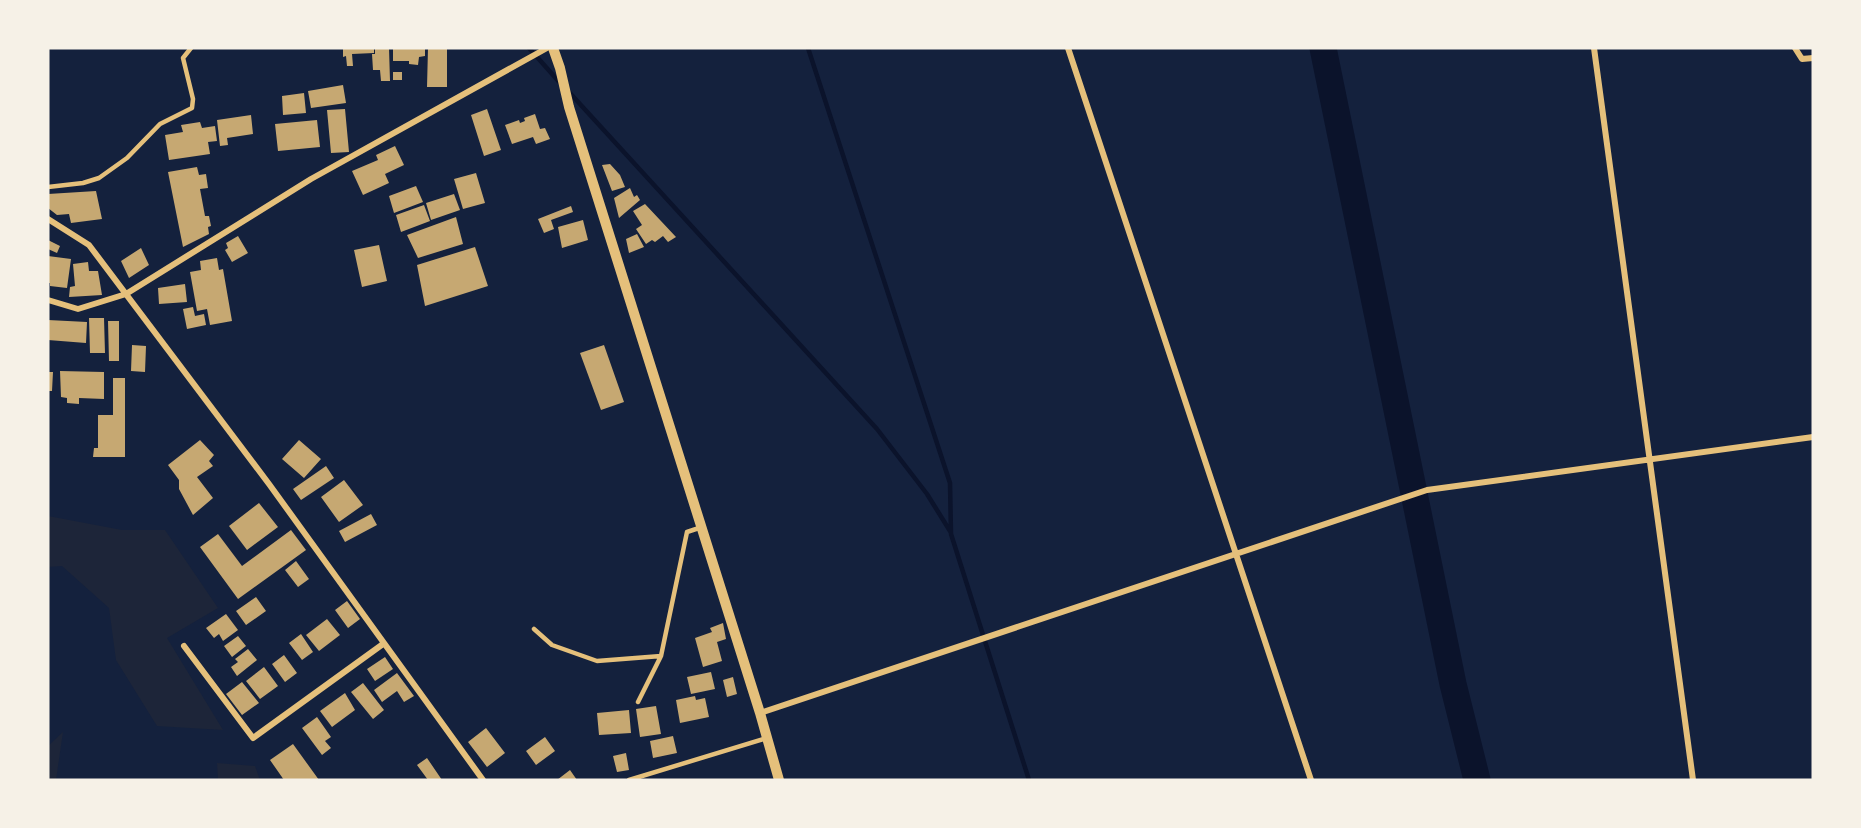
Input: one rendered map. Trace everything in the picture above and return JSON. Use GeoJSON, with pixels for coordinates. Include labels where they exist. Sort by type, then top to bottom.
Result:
{"type":"FeatureCollection","features":[{"type":"Feature","properties":{"kind":"street"},"geometry":{"type":"LineString","coordinates":[[1068,48],[1311,780]]}},
{"type":"Feature","properties":{"kind":"street"},"geometry":{"type":"LineString","coordinates":[[1594,48],[1693,780]]}},
{"type":"Feature","properties":{"kind":"street"},"geometry":{"type":"LineString","coordinates":[[1795,48],[1802,58],[1813,58]]}},
{"type":"Feature","properties":{"kind":"street"},"geometry":{"type":"LineString","coordinates":[[48,300],[78,309],[126,294],[311,178],[548,49],[561,72],[568,103],[779,780]]}},
{"type":"Feature","properties":{"kind":"street"},"geometry":{"type":"LineString","coordinates":[[48,219],[89,245],[269,484],[383,645],[483,780]]}},
{"type":"Feature","properties":{"kind":"street"},"geometry":{"type":"LineString","coordinates":[[48,307],[61,305]]}},
{"type":"Feature","properties":{"kind":"street"},"geometry":{"type":"LineString","coordinates":[[760,713],[1426,490],[1813,437]]}},
{"type":"Feature","properties":{"kind":"street"},"geometry":{"type":"LineString","coordinates":[[184,646],[253,738],[383,645]]}},
{"type":"Feature","properties":{"kind":"lane"},"geometry":{"type":"LineString","coordinates":[[48,187],[84,183],[99,178],[128,158],[160,124],[192,108],[193,99],[183,58],[191,48]]}},
{"type":"Feature","properties":{"kind":"lane"},"geometry":{"type":"LineString","coordinates":[[638,702],[661,656],[687,532],[702,527]]}},
{"type":"Feature","properties":{"kind":"lane"},"geometry":{"type":"LineString","coordinates":[[534,629],[552,645],[597,661],[661,656]]}},
{"type":"Feature","properties":{"kind":"lane"},"geometry":{"type":"LineString","coordinates":[[629,780],[767,738]]}},
{"type":"Feature","properties":{"kind":"shaded area"},"geometry":{"type":"Polygon","coordinates":[[[48,516],[122,530],[165,530],[218,608],[167,638],[223,730],[157,726],[116,660],[109,608],[62,566],[48,567],[48,516]]]}},
{"type":"Feature","properties":{"kind":"shaded area"},"geometry":{"type":"Polygon","coordinates":[[[63,732],[56,780],[48,780],[48,746],[63,732]]]}},
{"type":"Feature","properties":{"kind":"shaded area"},"geometry":{"type":"Polygon","coordinates":[[[217,763],[255,766],[260,780],[218,780],[217,763]]]}},
{"type":"Feature","properties":{"kind":"building"},"geometry":{"type":"Polygon","coordinates":[[[343,48],[374,48],[374,53],[352,54],[353,66],[347,66],[346,56],[343,57],[343,48]]]}},
{"type":"Feature","properties":{"kind":"building"},"geometry":{"type":"Polygon","coordinates":[[[375,48],[389,48],[390,81],[381,81],[380,70],[373,70],[372,54],[375,54],[375,48]]]}},
{"type":"Feature","properties":{"kind":"building"},"geometry":{"type":"Polygon","coordinates":[[[393,48],[425,48],[425,56],[419,57],[418,65],[409,64],[409,61],[393,61],[393,48]]]}},
{"type":"Feature","properties":{"kind":"building"},"geometry":{"type":"Polygon","coordinates":[[[428,48],[447,48],[447,87],[427,87],[428,48]]]}},
{"type":"Feature","properties":{"kind":"building"},"geometry":{"type":"Polygon","coordinates":[[[393,72],[402,72],[402,80],[393,80],[393,72]]]}},
{"type":"Feature","properties":{"kind":"building"},"geometry":{"type":"Polygon","coordinates":[[[343,85],[346,103],[311,108],[308,91],[343,85]]]}},
{"type":"Feature","properties":{"kind":"building"},"geometry":{"type":"Polygon","coordinates":[[[304,93],[306,113],[283,115],[282,96],[304,93]]]}},
{"type":"Feature","properties":{"kind":"building"},"geometry":{"type":"Polygon","coordinates":[[[345,109],[349,152],[331,153],[327,110],[345,109]]]}},
{"type":"Feature","properties":{"kind":"building"},"geometry":{"type":"Polygon","coordinates":[[[487,109],[501,150],[484,156],[471,115],[487,109]]]}},
{"type":"Feature","properties":{"kind":"building"},"geometry":{"type":"Polygon","coordinates":[[[535,114],[540,129],[545,128],[550,139],[536,144],[533,137],[512,144],[505,125],[519,120],[520,123],[525,121],[524,118],[535,114]]]}},
{"type":"Feature","properties":{"kind":"building"},"geometry":{"type":"Polygon","coordinates":[[[251,115],[253,134],[227,138],[228,145],[220,146],[217,120],[251,115]]]}},
{"type":"Feature","properties":{"kind":"building"},"geometry":{"type":"Polygon","coordinates":[[[317,120],[320,147],[278,151],[275,124],[317,120]]]}},
{"type":"Feature","properties":{"kind":"building"},"geometry":{"type":"Polygon","coordinates":[[[200,122],[202,128],[215,126],[217,141],[208,142],[210,154],[169,160],[165,135],[183,132],[181,125],[200,122]]]}},
{"type":"Feature","properties":{"kind":"building"},"geometry":{"type":"Polygon","coordinates":[[[395,146],[404,165],[385,174],[389,183],[363,195],[352,171],[378,160],[376,155],[395,146]]]}},
{"type":"Feature","properties":{"kind":"building"},"geometry":{"type":"Polygon","coordinates":[[[610,164],[620,175],[625,187],[612,191],[602,165],[610,164]]]}},
{"type":"Feature","properties":{"kind":"building"},"geometry":{"type":"Polygon","coordinates":[[[197,167],[199,175],[206,174],[208,188],[200,189],[205,216],[209,216],[211,226],[208,227],[209,234],[183,247],[168,172],[197,167]]]}},
{"type":"Feature","properties":{"kind":"building"},"geometry":{"type":"Polygon","coordinates":[[[476,173],[485,203],[463,209],[454,179],[476,173]]]}},
{"type":"Feature","properties":{"kind":"building"},"geometry":{"type":"Polygon","coordinates":[[[416,186],[423,202],[394,213],[389,196],[416,186]]]}},
{"type":"Feature","properties":{"kind":"building"},"geometry":{"type":"Polygon","coordinates":[[[630,188],[634,197],[637,195],[640,200],[619,218],[614,198],[630,188]]]}},
{"type":"Feature","properties":{"kind":"building"},"geometry":{"type":"Polygon","coordinates":[[[96,191],[102,219],[71,223],[69,214],[57,215],[48,208],[48,194],[96,191]]]}},
{"type":"Feature","properties":{"kind":"building"},"geometry":{"type":"Polygon","coordinates":[[[454,194],[460,210],[431,220],[426,203],[454,194]]]}},
{"type":"Feature","properties":{"kind":"building"},"geometry":{"type":"Polygon","coordinates":[[[645,204],[676,237],[668,242],[663,236],[655,242],[652,240],[646,244],[636,229],[642,225],[633,211],[645,204]]]}},
{"type":"Feature","properties":{"kind":"building"},"geometry":{"type":"Polygon","coordinates":[[[424,205],[430,221],[401,232],[396,215],[424,205]]]}},
{"type":"Feature","properties":{"kind":"building"},"geometry":{"type":"Polygon","coordinates":[[[571,206],[573,212],[551,220],[554,229],[544,233],[538,219],[571,206]]]}},
{"type":"Feature","properties":{"kind":"building"},"geometry":{"type":"Polygon","coordinates":[[[456,217],[463,244],[418,258],[407,235],[456,217]]]}},
{"type":"Feature","properties":{"kind":"building"},"geometry":{"type":"Polygon","coordinates":[[[583,220],[588,240],[562,248],[558,227],[583,220]]]}},
{"type":"Feature","properties":{"kind":"building"},"geometry":{"type":"Polygon","coordinates":[[[637,234],[644,247],[629,253],[626,239],[637,234]]]}},
{"type":"Feature","properties":{"kind":"building"},"geometry":{"type":"Polygon","coordinates":[[[238,236],[248,253],[232,262],[225,250],[228,248],[226,243],[238,236]]]}},
{"type":"Feature","properties":{"kind":"building"},"geometry":{"type":"Polygon","coordinates":[[[48,240],[60,246],[57,253],[48,249],[48,240]]]}},
{"type":"Feature","properties":{"kind":"building"},"geometry":{"type":"Polygon","coordinates":[[[379,245],[387,281],[362,287],[354,250],[379,245]]]}},
{"type":"Feature","properties":{"kind":"building"},"geometry":{"type":"Polygon","coordinates":[[[475,247],[488,286],[425,306],[417,265],[475,247]]]}},
{"type":"Feature","properties":{"kind":"building"},"geometry":{"type":"Polygon","coordinates":[[[141,248],[149,265],[129,278],[121,261],[141,248]]]}},
{"type":"Feature","properties":{"kind":"building"},"geometry":{"type":"Polygon","coordinates":[[[48,256],[71,259],[67,288],[50,286],[48,283],[48,256]]]}},
{"type":"Feature","properties":{"kind":"building"},"geometry":{"type":"Polygon","coordinates":[[[217,258],[219,270],[223,269],[232,321],[210,325],[207,309],[197,311],[190,272],[201,270],[200,261],[217,258]]]}},
{"type":"Feature","properties":{"kind":"building"},"geometry":{"type":"Polygon","coordinates":[[[88,262],[89,271],[98,271],[102,295],[69,297],[70,287],[75,286],[73,264],[88,262]]]}},
{"type":"Feature","properties":{"kind":"building"},"geometry":{"type":"Polygon","coordinates":[[[185,284],[187,302],[159,304],[158,288],[185,284]]]}},
{"type":"Feature","properties":{"kind":"building"},"geometry":{"type":"Polygon","coordinates":[[[193,307],[195,316],[204,314],[206,325],[187,329],[183,309],[193,307]]]}},
{"type":"Feature","properties":{"kind":"building"},"geometry":{"type":"Polygon","coordinates":[[[89,318],[104,318],[105,353],[90,353],[89,318]]]}},
{"type":"Feature","properties":{"kind":"building"},"geometry":{"type":"Polygon","coordinates":[[[48,320],[87,322],[86,343],[48,340],[48,320]]]}},
{"type":"Feature","properties":{"kind":"building"},"geometry":{"type":"Polygon","coordinates":[[[108,321],[119,321],[119,361],[109,361],[108,321]]]}},
{"type":"Feature","properties":{"kind":"building"},"geometry":{"type":"Polygon","coordinates":[[[132,345],[146,346],[145,372],[131,371],[132,345]]]}},
{"type":"Feature","properties":{"kind":"building"},"geometry":{"type":"Polygon","coordinates":[[[604,345],[624,402],[601,410],[580,353],[604,345]]]}},
{"type":"Feature","properties":{"kind":"building"},"geometry":{"type":"Polygon","coordinates":[[[60,371],[104,372],[104,399],[79,398],[79,404],[67,403],[67,398],[61,397],[60,371]]]}},
{"type":"Feature","properties":{"kind":"building"},"geometry":{"type":"Polygon","coordinates":[[[48,372],[53,372],[52,391],[48,391],[48,372]]]}},
{"type":"Feature","properties":{"kind":"building"},"geometry":{"type":"Polygon","coordinates":[[[113,378],[125,378],[125,457],[93,457],[94,448],[98,448],[98,415],[113,415],[113,378]]]}},
{"type":"Feature","properties":{"kind":"building"},"geometry":{"type":"Polygon","coordinates":[[[200,440],[214,455],[209,461],[213,466],[197,477],[213,498],[193,515],[179,489],[179,480],[168,465],[200,440]]]}},
{"type":"Feature","properties":{"kind":"building"},"geometry":{"type":"Polygon","coordinates":[[[299,440],[321,459],[304,478],[282,459],[299,440]]]}},
{"type":"Feature","properties":{"kind":"building"},"geometry":{"type":"Polygon","coordinates":[[[326,466],[334,478],[301,500],[293,489],[326,466]]]}},
{"type":"Feature","properties":{"kind":"building"},"geometry":{"type":"Polygon","coordinates":[[[344,480],[363,505],[339,522],[321,497],[344,480]]]}},
{"type":"Feature","properties":{"kind":"building"},"geometry":{"type":"Polygon","coordinates":[[[259,503],[278,527],[247,550],[229,526],[259,503]]]}},
{"type":"Feature","properties":{"kind":"building"},"geometry":{"type":"Polygon","coordinates":[[[371,514],[377,525],[345,542],[339,531],[371,514]]]}},
{"type":"Feature","properties":{"kind":"building"},"geometry":{"type":"Polygon","coordinates":[[[291,530],[306,550],[238,599],[200,547],[218,534],[242,566],[291,530]]]}},
{"type":"Feature","properties":{"kind":"building"},"geometry":{"type":"Polygon","coordinates":[[[296,561],[309,579],[298,587],[285,570],[296,561]]]}},
{"type":"Feature","properties":{"kind":"building"},"geometry":{"type":"Polygon","coordinates":[[[256,597],[266,611],[246,625],[236,611],[256,597]]]}},
{"type":"Feature","properties":{"kind":"building"},"geometry":{"type":"Polygon","coordinates":[[[347,601],[360,619],[348,628],[335,610],[347,601]]]}},
{"type":"Feature","properties":{"kind":"building"},"geometry":{"type":"Polygon","coordinates":[[[226,614],[238,630],[223,641],[219,634],[214,638],[206,628],[226,614]]]}},
{"type":"Feature","properties":{"kind":"building"},"geometry":{"type":"Polygon","coordinates":[[[327,619],[340,635],[319,651],[306,635],[327,619]]]}},
{"type":"Feature","properties":{"kind":"building"},"geometry":{"type":"Polygon","coordinates":[[[723,623],[726,639],[717,642],[722,661],[703,667],[695,638],[712,632],[710,628],[723,623]]]}},
{"type":"Feature","properties":{"kind":"building"},"geometry":{"type":"Polygon","coordinates":[[[301,634],[313,652],[302,660],[289,643],[301,634]]]}},
{"type":"Feature","properties":{"kind":"building"},"geometry":{"type":"Polygon","coordinates":[[[238,636],[246,646],[232,657],[224,646],[238,636]]]}},
{"type":"Feature","properties":{"kind":"building"},"geometry":{"type":"Polygon","coordinates":[[[248,649],[257,660],[237,676],[231,667],[238,662],[235,659],[248,649]]]}},
{"type":"Feature","properties":{"kind":"building"},"geometry":{"type":"Polygon","coordinates":[[[284,655],[297,673],[285,682],[272,664],[284,655]]]}},
{"type":"Feature","properties":{"kind":"building"},"geometry":{"type":"Polygon","coordinates":[[[385,657],[393,669],[375,681],[367,669],[385,657]]]}},
{"type":"Feature","properties":{"kind":"building"},"geometry":{"type":"Polygon","coordinates":[[[264,667],[278,686],[260,699],[246,681],[264,667]]]}},
{"type":"Feature","properties":{"kind":"building"},"geometry":{"type":"Polygon","coordinates":[[[711,672],[715,689],[691,694],[687,677],[711,672]]]}},
{"type":"Feature","properties":{"kind":"building"},"geometry":{"type":"Polygon","coordinates":[[[397,673],[414,696],[404,702],[397,691],[382,702],[374,690],[397,673]]]}},
{"type":"Feature","properties":{"kind":"building"},"geometry":{"type":"Polygon","coordinates":[[[733,677],[737,694],[727,697],[723,680],[733,677]]]}},
{"type":"Feature","properties":{"kind":"building"},"geometry":{"type":"Polygon","coordinates":[[[242,682],[259,703],[242,715],[226,694],[242,682]]]}},
{"type":"Feature","properties":{"kind":"building"},"geometry":{"type":"Polygon","coordinates":[[[363,683],[384,710],[373,719],[351,692],[363,683]]]}},
{"type":"Feature","properties":{"kind":"building"},"geometry":{"type":"Polygon","coordinates":[[[345,693],[355,710],[332,727],[320,711],[345,693]]]}},
{"type":"Feature","properties":{"kind":"building"},"geometry":{"type":"Polygon","coordinates":[[[695,696],[696,700],[705,698],[709,717],[680,723],[676,700],[695,696]]]}},
{"type":"Feature","properties":{"kind":"building"},"geometry":{"type":"Polygon","coordinates":[[[656,706],[661,734],[640,737],[636,709],[656,706]]]}},
{"type":"Feature","properties":{"kind":"building"},"geometry":{"type":"Polygon","coordinates":[[[629,710],[631,733],[599,735],[597,713],[629,710]]]}},
{"type":"Feature","properties":{"kind":"building"},"geometry":{"type":"Polygon","coordinates":[[[317,717],[331,737],[325,741],[331,748],[322,755],[302,728],[317,717]]]}},
{"type":"Feature","properties":{"kind":"building"},"geometry":{"type":"Polygon","coordinates":[[[486,728],[505,753],[487,767],[468,742],[486,728]]]}},
{"type":"Feature","properties":{"kind":"building"},"geometry":{"type":"Polygon","coordinates":[[[673,736],[677,753],[653,758],[650,741],[673,736]]]}},
{"type":"Feature","properties":{"kind":"building"},"geometry":{"type":"Polygon","coordinates":[[[545,737],[555,751],[536,765],[526,751],[545,737]]]}},
{"type":"Feature","properties":{"kind":"building"},"geometry":{"type":"Polygon","coordinates":[[[293,744],[319,780],[284,780],[270,760],[293,744]]]}},
{"type":"Feature","properties":{"kind":"building"},"geometry":{"type":"Polygon","coordinates":[[[626,753],[629,770],[617,772],[613,756],[626,753]]]}},
{"type":"Feature","properties":{"kind":"building"},"geometry":{"type":"Polygon","coordinates":[[[427,758],[442,780],[428,780],[417,765],[427,758]]]}},
{"type":"Feature","properties":{"kind":"building"},"geometry":{"type":"Polygon","coordinates":[[[570,770],[577,780],[557,780],[570,770]]]}},
{"type":"Feature","properties":{"kind":"waterway"},"geometry":{"type":"LineString","coordinates":[[529,48],[561,84]]}},
{"type":"Feature","properties":{"kind":"waterway"},"geometry":{"type":"LineString","coordinates":[[808,48],[950,483],[951,534],[1029,780]]}},
{"type":"Feature","properties":{"kind":"waterway"},"geometry":{"type":"LineString","coordinates":[[1323,48],[1453,684],[1477,780]]}},
{"type":"Feature","properties":{"kind":"waterway"},"geometry":{"type":"LineString","coordinates":[[569,92],[877,429],[927,494],[950,531]]}}]}
